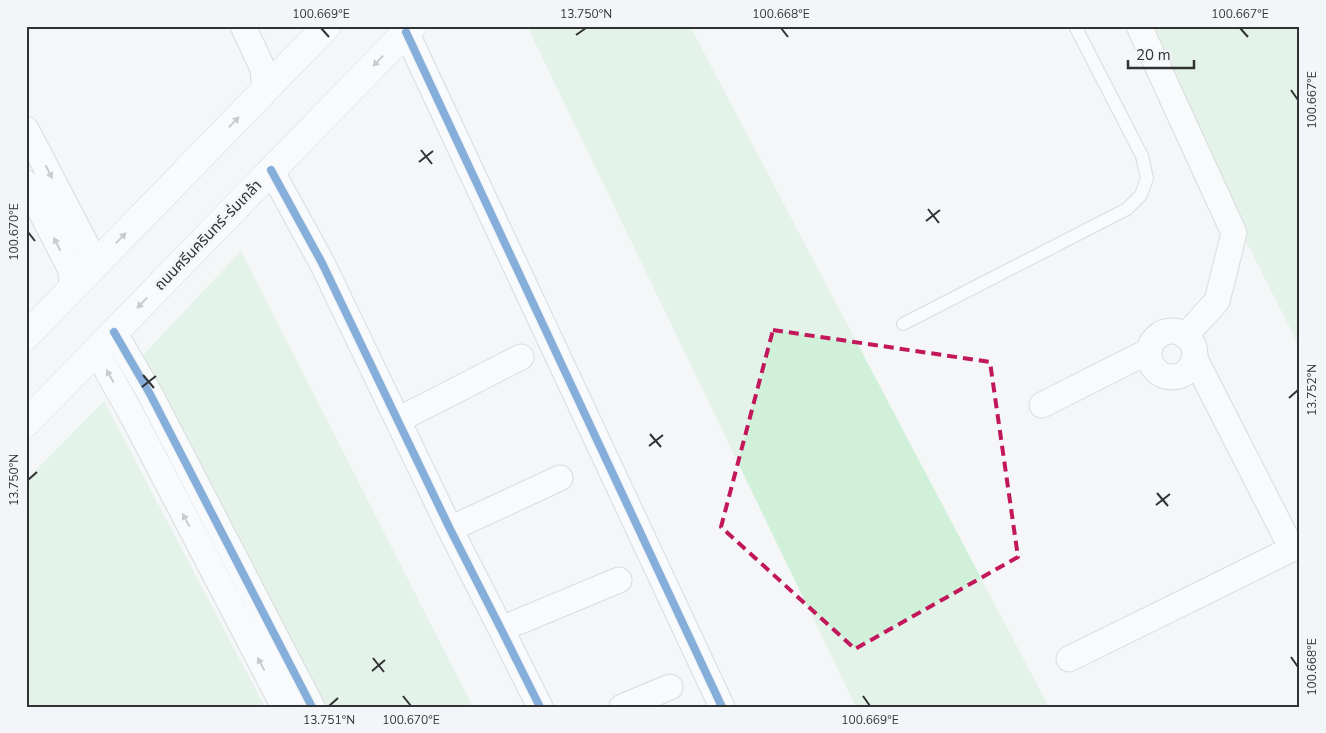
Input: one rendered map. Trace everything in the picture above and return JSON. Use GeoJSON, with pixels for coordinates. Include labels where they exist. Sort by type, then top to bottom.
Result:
{"type":"FeatureCollection","features":[{"type":"Feature","properties":{"kind":"main road"},"geometry":{"type":"LineString","coordinates":[[26,336],[327,26]]}},
{"type":"Feature","properties":{"kind":"main road","name":"ถนนศรีนครินทร์-ร่มเกล้า"},"geometry":{"type":"LineString","coordinates":[[26,423],[409,29]]}},
{"type":"Feature","properties":{"kind":"street"},"geometry":{"type":"LineString","coordinates":[[243,26],[263,70],[264,90]]}},
{"type":"Feature","properties":{"kind":"street"},"geometry":{"type":"LineString","coordinates":[[1069,659],[1296,547],[1190,346],[1178,333],[1163,333],[1151,344],[1149,358],[1151,365],[1162,375],[1175,377],[1188,370],[1192,364],[1190,346],[1217,301],[1234,233],[1139,26]]}},
{"type":"Feature","properties":{"kind":"street"},"geometry":{"type":"LineString","coordinates":[[409,29],[722,707]]}},
{"type":"Feature","properties":{"kind":"street"},"geometry":{"type":"LineString","coordinates":[[26,129],[90,252],[90,270]]}},
{"type":"Feature","properties":{"kind":"street"},"geometry":{"type":"LineString","coordinates":[[271,170],[322,263],[450,529],[540,707]]}},
{"type":"Feature","properties":{"kind":"street"},"geometry":{"type":"LineString","coordinates":[[26,184],[71,270],[72,289]]}},
{"type":"Feature","properties":{"kind":"street"},"geometry":{"type":"LineString","coordinates":[[105,342],[132,415],[284,707]]}},
{"type":"Feature","properties":{"kind":"street"},"geometry":{"type":"LineString","coordinates":[[105,342],[150,394],[312,707]]}},
{"type":"Feature","properties":{"kind":"street"},"geometry":{"type":"LineString","coordinates":[[1042,405],[1149,351]]}},
{"type":"Feature","properties":{"kind":"street"},"geometry":{"type":"LineString","coordinates":[[398,420],[521,357]]}},
{"type":"Feature","properties":{"kind":"street"},"geometry":{"type":"LineString","coordinates":[[450,529],[560,478]]}},
{"type":"Feature","properties":{"kind":"street"},"geometry":{"type":"LineString","coordinates":[[501,628],[619,580]]}},
{"type":"Feature","properties":{"kind":"street"},"geometry":{"type":"LineString","coordinates":[[622,707],[670,687]]}},
{"type":"Feature","properties":{"kind":"lane"},"geometry":{"type":"LineString","coordinates":[[903,324],[1126,209],[1141,195],[1147,178],[1142,156],[1075,26]]}},
{"type":"Feature","properties":{"kind":"highlighted area"},"geometry":{"type":"Polygon","coordinates":[[[773,330],[990,362],[1018,557],[855,649],[721,527],[773,330]]]}},
{"type":"Feature","properties":{"kind":"green space"},"geometry":{"type":"Polygon","coordinates":[[[527,26],[690,26],[1049,707],[856,707],[527,26]]]}},
{"type":"Feature","properties":{"kind":"green space"},"geometry":{"type":"Polygon","coordinates":[[[1137,26],[1300,26],[1300,348],[1137,26]]]}},
{"type":"Feature","properties":{"kind":"green space"},"geometry":{"type":"Polygon","coordinates":[[[241,251],[473,707],[322,707],[142,356],[241,251]]]}},
{"type":"Feature","properties":{"kind":"green space"},"geometry":{"type":"Polygon","coordinates":[[[104,401],[265,707],[26,707],[26,480],[104,401]]]}},
{"type":"Feature","properties":{"kind":"cycle path"},"geometry":{"type":"LineString","coordinates":[[406,32],[722,707]]}},
{"type":"Feature","properties":{"kind":"cycle path"},"geometry":{"type":"LineString","coordinates":[[271,170],[322,263],[450,529],[540,707]]}},
{"type":"Feature","properties":{"kind":"cycle path"},"geometry":{"type":"LineString","coordinates":[[114,332],[150,394],[312,707]]}}]}
